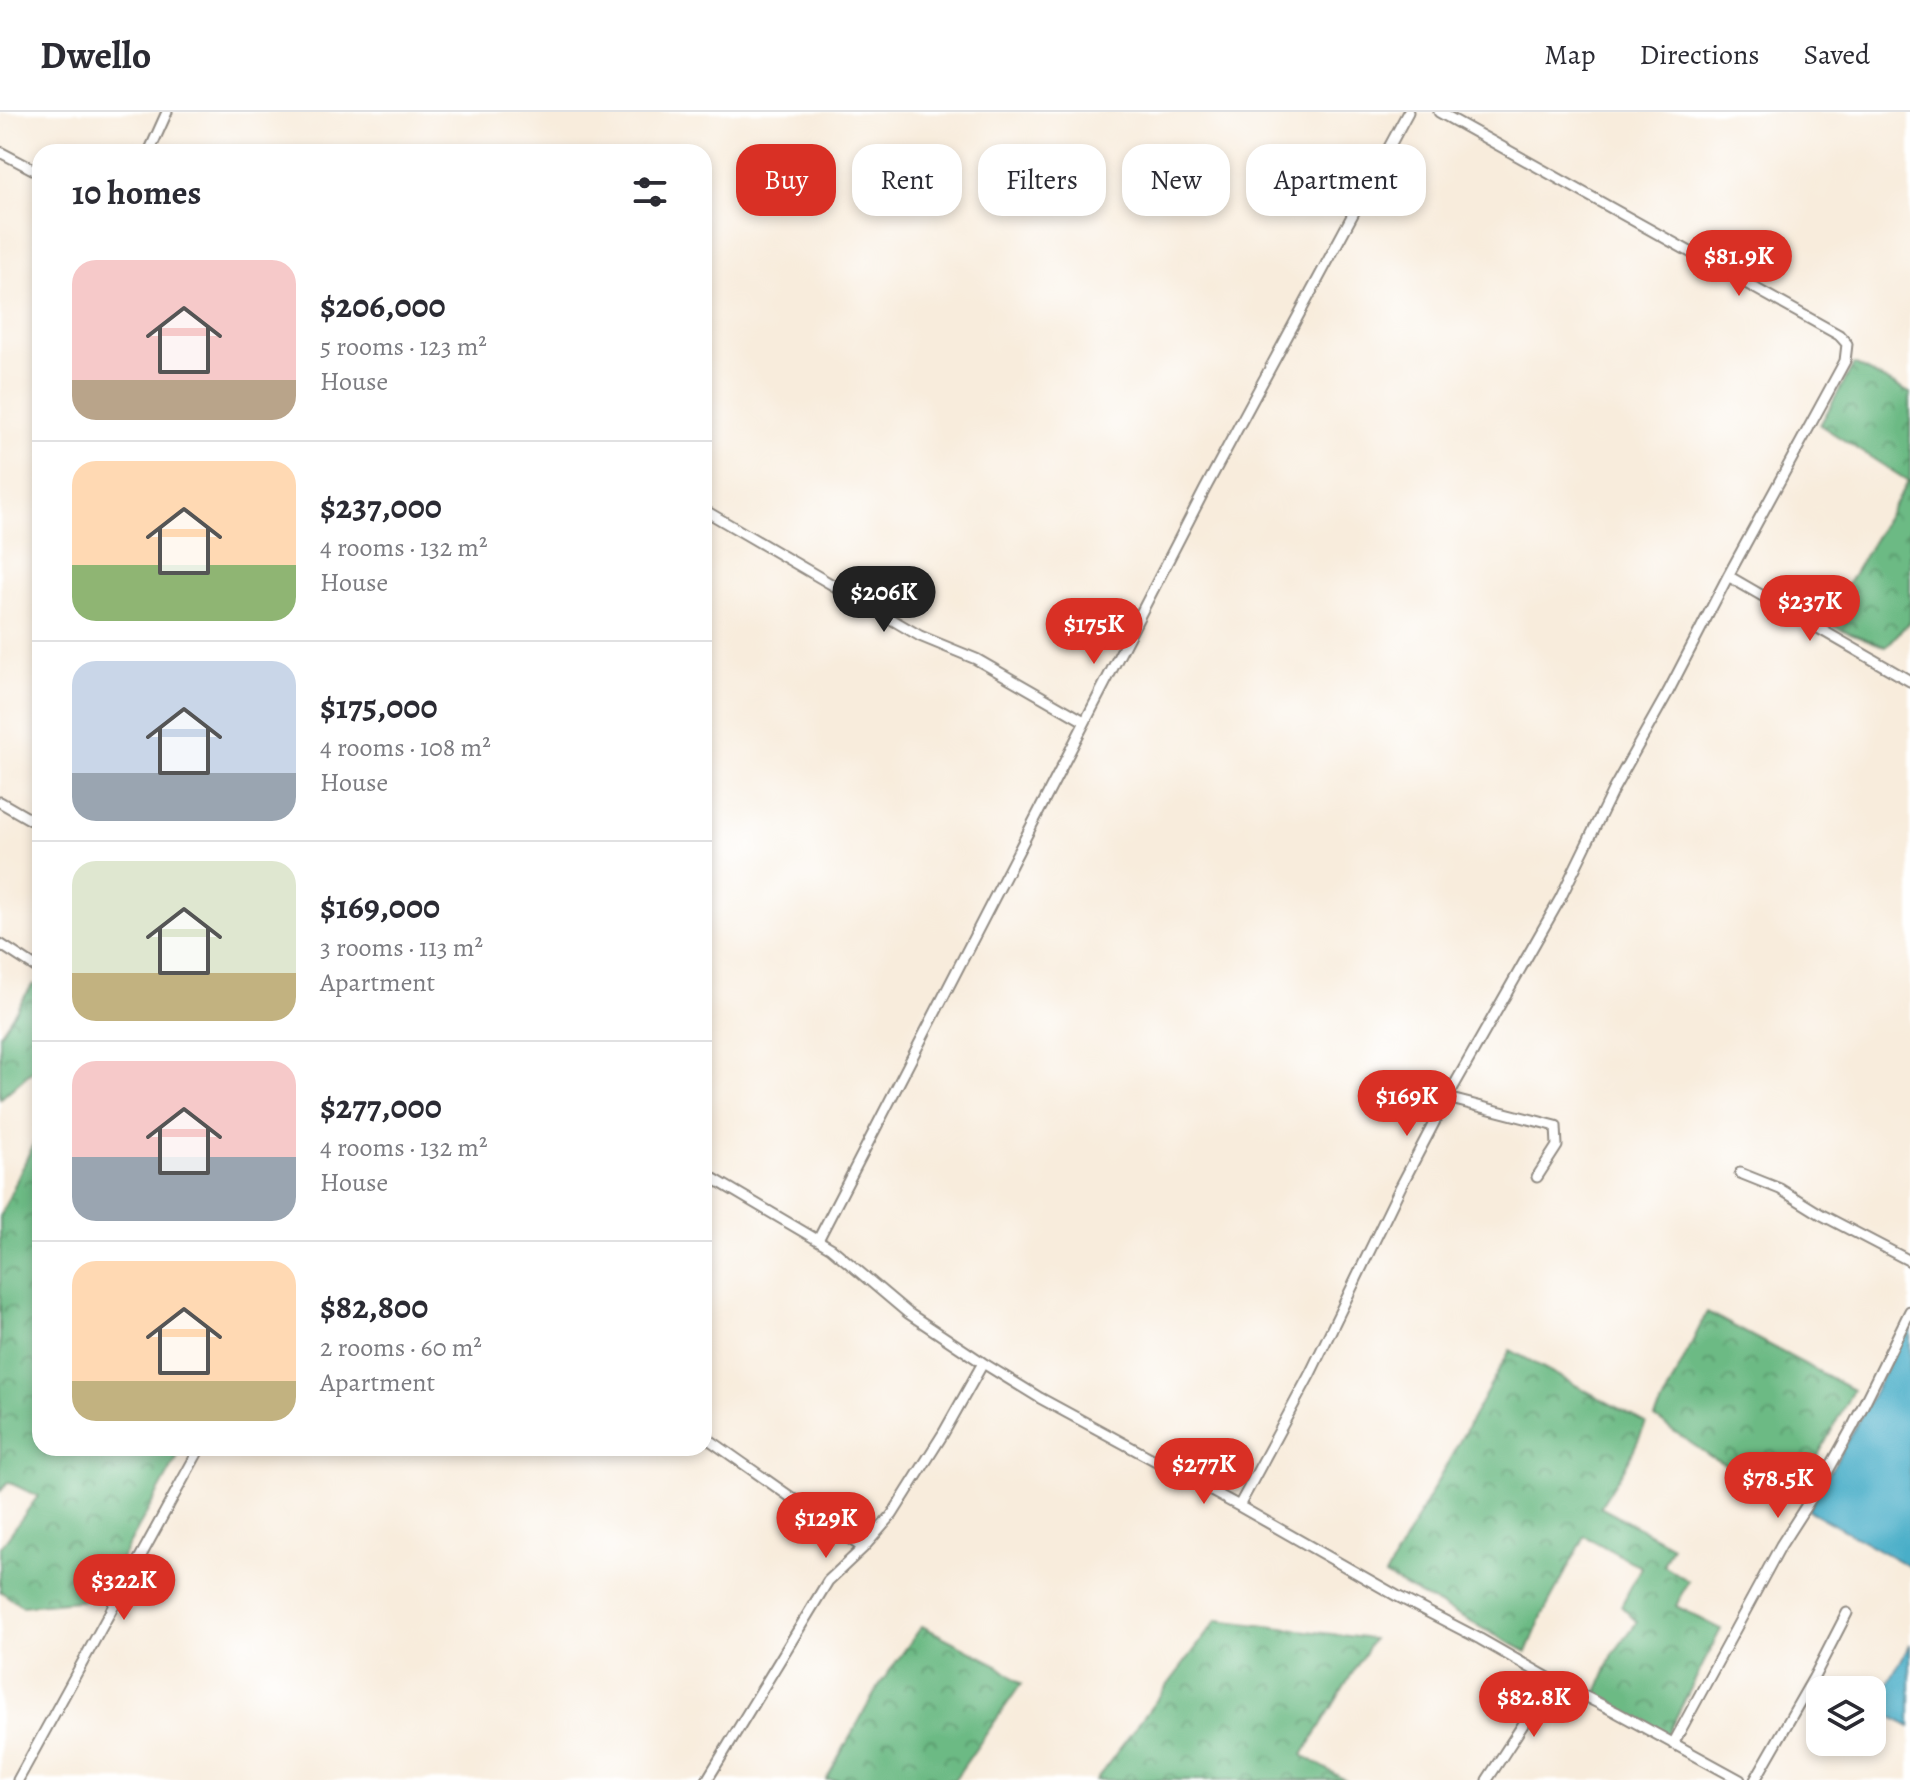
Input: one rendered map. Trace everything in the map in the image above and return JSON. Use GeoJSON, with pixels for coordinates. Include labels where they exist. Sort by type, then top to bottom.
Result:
{"type":"FeatureCollection","features":[{"type":"Feature","properties":{"kind":"street"},"geometry":{"type":"LineString","coordinates":[[153,144],[167,112]]}},
{"type":"Feature","properties":{"kind":"street"},"geometry":{"type":"LineString","coordinates":[[818,1240],[1205,489],[1408,112]]}},
{"type":"Feature","properties":{"kind":"street"},"geometry":{"type":"LineString","coordinates":[[1239,1506],[1310,1374],[1447,1098],[1560,899],[1613,790],[1845,361],[1847,344],[1839,335],[1439,112]]}},
{"type":"Feature","properties":{"kind":"street"},"geometry":{"type":"LineString","coordinates":[[0,152],[32,169]]}},
{"type":"Feature","properties":{"kind":"street"},"geometry":{"type":"LineString","coordinates":[[712,515],[920,636],[976,659],[1084,721]]}},
{"type":"Feature","properties":{"kind":"street"},"geometry":{"type":"LineString","coordinates":[[1728,576],[1910,681]]}},
{"type":"Feature","properties":{"kind":"street"},"geometry":{"type":"LineString","coordinates":[[0,802],[32,820]]}},
{"type":"Feature","properties":{"kind":"street"},"geometry":{"type":"LineString","coordinates":[[0,944],[32,965]]}},
{"type":"Feature","properties":{"kind":"street"},"geometry":{"type":"LineString","coordinates":[[1447,1098],[1556,1126],[1557,1146],[1537,1177]]}},
{"type":"Feature","properties":{"kind":"street"},"geometry":{"type":"LineString","coordinates":[[1740,1173],[1780,1189],[1910,1261]]}},
{"type":"Feature","properties":{"kind":"street"},"geometry":{"type":"LineString","coordinates":[[712,1178],[831,1248],[908,1313],[1040,1398],[1397,1596],[1740,1780]]}},
{"type":"Feature","properties":{"kind":"street"},"geometry":{"type":"LineString","coordinates":[[1673,1744],[1781,1545],[1853,1426],[1910,1311]]}},
{"type":"Feature","properties":{"kind":"street"},"geometry":{"type":"LineString","coordinates":[[707,1780],[828,1581],[892,1515],[983,1363]]}},
{"type":"Feature","properties":{"kind":"street"},"geometry":{"type":"LineString","coordinates":[[712,1442],[863,1548]]}},
{"type":"Feature","properties":{"kind":"street"},"geometry":{"type":"LineString","coordinates":[[18,1780],[196,1456]]}},
{"type":"Feature","properties":{"kind":"street"},"geometry":{"type":"LineString","coordinates":[[1755,1780],[1847,1613]]}},
{"type":"Feature","properties":{"kind":"street"},"geometry":{"type":"LineString","coordinates":[[1487,1780],[1552,1680]]}},
{"type":"Feature","properties":{"kind":"green space"},"geometry":{"type":"Polygon","coordinates":[[[1854,364],[1910,393],[1910,621],[1886,647],[1825,623],[1908,481],[1820,425],[1854,364]]]}},
{"type":"Feature","properties":{"kind":"green space"},"geometry":{"type":"Polygon","coordinates":[[[32,986],[32,1071],[0,1099],[0,1034],[32,986]]]}},
{"type":"Feature","properties":{"kind":"green space"},"geometry":{"type":"Polygon","coordinates":[[[32,1147],[32,1456],[178,1456],[99,1599],[22,1606],[0,1591],[0,1548],[38,1496],[8,1482],[0,1491],[0,1217],[32,1147]]]}},
{"type":"Feature","properties":{"kind":"green space"},"geometry":{"type":"Polygon","coordinates":[[[1707,1312],[1853,1390],[1812,1467],[1788,1457],[1768,1487],[1711,1457],[1655,1418],[1707,1312]]]}},
{"type":"Feature","properties":{"kind":"green space"},"geometry":{"type":"Polygon","coordinates":[[[1510,1350],[1646,1423],[1628,1462],[1600,1507],[1672,1546],[1663,1565],[1688,1581],[1676,1606],[1721,1629],[1666,1737],[1596,1695],[1613,1654],[1637,1622],[1621,1606],[1641,1567],[1585,1536],[1542,1616],[1527,1652],[1385,1576],[1510,1350]]]}},
{"type":"Feature","properties":{"kind":"green space"},"geometry":{"type":"Polygon","coordinates":[[[1217,1620],[1373,1639],[1303,1755],[1345,1780],[1096,1780],[1217,1620]]]}},
{"type":"Feature","properties":{"kind":"green space"},"geometry":{"type":"Polygon","coordinates":[[[922,1626],[996,1664],[1021,1684],[954,1780],[826,1780],[878,1687],[922,1626]]]}},
{"type":"Feature","properties":{"kind":"water"},"geometry":{"type":"Polygon","coordinates":[[[1910,1323],[1910,1567],[1808,1510],[1910,1323]]]}},
{"type":"Feature","properties":{"kind":"water"},"geometry":{"type":"Polygon","coordinates":[[[1910,1644],[1910,1727],[1886,1714],[1886,1688],[1910,1644]]]}}]}
